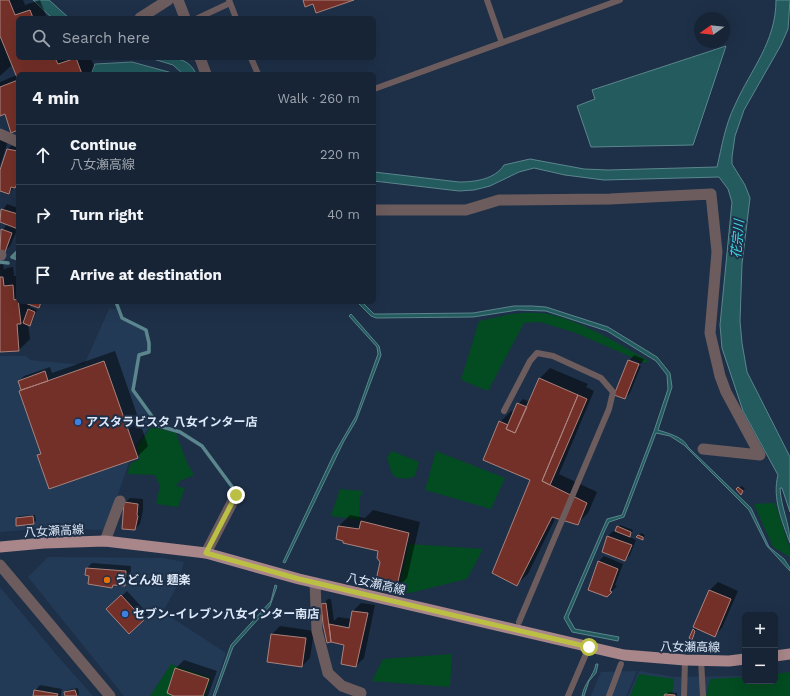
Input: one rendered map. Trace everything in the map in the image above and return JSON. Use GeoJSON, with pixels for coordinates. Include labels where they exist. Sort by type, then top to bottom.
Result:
{"type":"FeatureCollection","features":[{"type":"Feature","properties":{"kind":"main road","name":"八女瀬高線"},"geometry":{"type":"LineString","coordinates":[[0,547],[44,543],[105,541],[206,553],[315,583],[624,655],[655,659],[742,659]]}},
{"type":"Feature","properties":{"kind":"main road"},"geometry":{"type":"LineString","coordinates":[[778,656],[790,654]]}},
{"type":"Feature","properties":{"kind":"street"},"geometry":{"type":"LineString","coordinates":[[143,16],[168,0]]}},
{"type":"Feature","properties":{"kind":"street"},"geometry":{"type":"LineString","coordinates":[[178,0],[184,16]]}},
{"type":"Feature","properties":{"kind":"street"},"geometry":{"type":"LineString","coordinates":[[201,60],[205,72]]}},
{"type":"Feature","properties":{"kind":"street"},"geometry":{"type":"LineString","coordinates":[[0,134],[16,141]]}},
{"type":"Feature","properties":{"kind":"street"},"geometry":{"type":"LineString","coordinates":[[376,210],[466,210],[499,200],[610,199],[712,194],[717,252],[710,333],[720,376],[726,392],[760,454],[703,449]]}},
{"type":"Feature","properties":{"kind":"street"},"geometry":{"type":"LineString","coordinates":[[206,553],[236,495]]}},
{"type":"Feature","properties":{"kind":"street"},"geometry":{"type":"LineString","coordinates":[[105,541],[120,501]]}},
{"type":"Feature","properties":{"kind":"street"},"geometry":{"type":"LineString","coordinates":[[0,565],[110,696]]}},
{"type":"Feature","properties":{"kind":"street"},"geometry":{"type":"LineString","coordinates":[[315,583],[317,631],[328,673],[342,686],[361,693]]}},
{"type":"Feature","properties":{"kind":"lane"},"geometry":{"type":"LineString","coordinates":[[487,0],[502,42]]}},
{"type":"Feature","properties":{"kind":"lane"},"geometry":{"type":"LineString","coordinates":[[376,88],[620,0]]}},
{"type":"Feature","properties":{"kind":"lane"},"geometry":{"type":"LineString","coordinates":[[202,16],[229,1],[235,16]]}},
{"type":"Feature","properties":{"kind":"lane"},"geometry":{"type":"LineString","coordinates":[[252,60],[257,72]]}},
{"type":"Feature","properties":{"kind":"lane"},"geometry":{"type":"LineString","coordinates":[[504,411],[530,361],[537,353],[553,356],[601,378],[613,392],[609,409],[519,622]]}},
{"type":"Feature","properties":{"kind":"lane"},"geometry":{"type":"LineString","coordinates":[[568,696],[589,647]]}},
{"type":"Feature","properties":{"kind":"lane"},"geometry":{"type":"LineString","coordinates":[[684,696],[685,660]]}},
{"type":"Feature","properties":{"kind":"lane"},"geometry":{"type":"LineString","coordinates":[[701,660],[702,696]]}},
{"type":"Feature","properties":{"kind":"lane"},"geometry":{"type":"LineString","coordinates":[[609,696],[621,664]]}},
{"type":"Feature","properties":{"kind":"shaded area"},"geometry":{"type":"Polygon","coordinates":[[[109,309],[116,309],[120,318],[145,331],[148,341],[148,352],[139,354],[132,390],[154,421],[135,446],[139,459],[129,462],[106,530],[50,528],[0,532],[0,356],[26,356],[30,360],[84,365],[109,309]]]}},
{"type":"Feature","properties":{"kind":"shaded area"},"geometry":{"type":"Polygon","coordinates":[[[48,557],[163,558],[184,562],[177,586],[163,612],[226,653],[211,696],[124,696],[28,577],[48,557]]]}},
{"type":"Feature","properties":{"kind":"shaded area"},"geometry":{"type":"Polygon","coordinates":[[[0,587],[55,653],[93,696],[0,696],[0,587]]]}},
{"type":"Feature","properties":{"kind":"shaded area"},"geometry":{"type":"Polygon","coordinates":[[[637,671],[626,696],[591,696],[601,672],[637,671]]]}},
{"type":"Feature","properties":{"kind":"shaded area"},"geometry":{"type":"Polygon","coordinates":[[[639,671],[674,677],[742,676],[742,684],[778,684],[790,696],[628,696],[639,671]]]}},
{"type":"Feature","properties":{"kind":"green space"},"geometry":{"type":"Polygon","coordinates":[[[511,314],[548,314],[574,322],[612,340],[649,361],[645,363],[576,333],[540,322],[524,323],[488,391],[461,380],[479,321],[511,314]]]}},
{"type":"Feature","properties":{"kind":"green space"},"geometry":{"type":"Polygon","coordinates":[[[154,427],[176,433],[187,463],[194,475],[180,481],[176,486],[185,488],[178,507],[156,504],[160,486],[155,475],[127,474],[131,463],[140,459],[137,447],[150,428],[154,427]]]}},
{"type":"Feature","properties":{"kind":"green space"},"geometry":{"type":"Polygon","coordinates":[[[392,451],[419,462],[415,476],[406,479],[395,477],[391,471],[387,457],[392,451]]]}},
{"type":"Feature","properties":{"kind":"green space"},"geometry":{"type":"Polygon","coordinates":[[[436,451],[505,478],[491,509],[425,490],[436,451]]]}},
{"type":"Feature","properties":{"kind":"green space"},"geometry":{"type":"Polygon","coordinates":[[[340,489],[363,491],[360,497],[359,520],[331,516],[340,489]]]}},
{"type":"Feature","properties":{"kind":"green space"},"geometry":{"type":"Polygon","coordinates":[[[775,503],[790,549],[790,557],[773,547],[754,504],[775,503]]]}},
{"type":"Feature","properties":{"kind":"green space"},"geometry":{"type":"Polygon","coordinates":[[[409,544],[483,549],[467,579],[410,593],[398,592],[409,544]]]}},
{"type":"Feature","properties":{"kind":"green space"},"geometry":{"type":"Polygon","coordinates":[[[452,654],[450,687],[372,681],[383,659],[452,654]]]}},
{"type":"Feature","properties":{"kind":"green space"},"geometry":{"type":"Polygon","coordinates":[[[171,664],[211,678],[205,696],[150,696],[171,664]]]}},
{"type":"Feature","properties":{"kind":"green space"},"geometry":{"type":"Polygon","coordinates":[[[790,672],[790,696],[706,696],[710,679],[742,677],[742,684],[778,684],[778,674],[790,672]]]}},
{"type":"Feature","properties":{"kind":"green space"},"geometry":{"type":"Polygon","coordinates":[[[639,674],[674,679],[672,696],[630,696],[639,674]]]}},
{"type":"Feature","properties":{"kind":"water"},"geometry":{"type":"Polygon","coordinates":[[[33,0],[49,0],[67,16],[50,16],[33,0]]]}},
{"type":"Feature","properties":{"kind":"water","name":"花宗川"},"geometry":{"type":"Polygon","coordinates":[[[776,0],[790,0],[788,29],[781,45],[744,110],[735,136],[732,164],[745,185],[750,198],[742,264],[740,321],[742,343],[747,372],[790,457],[790,512],[782,488],[780,488],[789,529],[790,543],[781,518],[777,501],[776,484],[778,475],[743,411],[722,348],[720,325],[732,202],[728,189],[719,177],[604,180],[565,175],[534,168],[519,172],[490,186],[474,190],[459,191],[376,181],[376,172],[459,182],[472,181],[484,179],[496,174],[504,165],[530,159],[584,169],[608,170],[717,167],[729,120],[741,92],[762,55],[772,29],[776,0]]]}},
{"type":"Feature","properties":{"kind":"water"},"geometry":{"type":"Polygon","coordinates":[[[720,48],[725,48],[693,145],[591,147],[577,106],[595,99],[592,90],[720,48]]]}},
{"type":"Feature","properties":{"kind":"water"},"geometry":{"type":"Polygon","coordinates":[[[157,60],[180,60],[188,63],[195,72],[181,72],[173,65],[157,60]]]}},
{"type":"Feature","properties":{"kind":"water"},"geometry":{"type":"Polygon","coordinates":[[[132,62],[169,72],[92,72],[95,64],[132,62]]]}},
{"type":"Feature","properties":{"kind":"water"},"geometry":{"type":"Polygon","coordinates":[[[359,304],[364,304],[374,314],[473,313],[514,306],[532,306],[546,307],[608,327],[657,357],[670,373],[672,387],[658,430],[675,436],[683,441],[751,508],[769,547],[784,559],[790,568],[790,571],[767,546],[749,510],[684,445],[670,436],[656,433],[624,517],[609,522],[568,617],[575,629],[619,637],[618,641],[572,632],[564,618],[607,519],[622,515],[654,431],[668,389],[667,375],[656,361],[607,331],[546,311],[518,310],[473,317],[376,318],[371,316],[359,304]]]}},
{"type":"Feature","properties":{"kind":"water"},"geometry":{"type":"Polygon","coordinates":[[[351,314],[379,346],[381,355],[356,421],[344,441],[285,563],[283,562],[333,456],[356,416],[378,354],[377,347],[349,316],[351,314]]]}},
{"type":"Feature","properties":{"kind":"water"},"geometry":{"type":"Polygon","coordinates":[[[275,585],[277,586],[270,606],[233,647],[215,696],[213,696],[231,645],[271,601],[275,585]]]}},
{"type":"Feature","properties":{"kind":"water"},"geometry":{"type":"Polygon","coordinates":[[[596,664],[598,664],[596,673],[589,681],[584,696],[582,696],[583,691],[596,664]]]}},
{"type":"Feature","properties":{"kind":"building"},"geometry":{"type":"Polygon","coordinates":[[[0,0],[9,0],[15,15],[30,10],[32,16],[16,16],[16,60],[56,60],[58,64],[70,60],[77,60],[81,72],[16,72],[16,75],[0,36],[0,0]]]}},
{"type":"Feature","properties":{"kind":"building"},"geometry":{"type":"Polygon","coordinates":[[[303,0],[354,0],[316,13],[313,4],[305,7],[303,0]]]}},
{"type":"Feature","properties":{"kind":"building"},"geometry":{"type":"Polygon","coordinates":[[[16,81],[16,131],[11,133],[5,114],[0,116],[0,87],[16,81]]]}},
{"type":"Feature","properties":{"kind":"building"},"geometry":{"type":"Polygon","coordinates":[[[7,149],[16,151],[16,186],[15,188],[11,187],[9,194],[0,191],[0,170],[7,149]]]}},
{"type":"Feature","properties":{"kind":"building"},"geometry":{"type":"Polygon","coordinates":[[[1,209],[16,213],[16,228],[0,222],[1,209]]]}},
{"type":"Feature","properties":{"kind":"building"},"geometry":{"type":"Polygon","coordinates":[[[1,229],[12,233],[5,252],[0,250],[1,229]]]}},
{"type":"Feature","properties":{"kind":"building"},"geometry":{"type":"Polygon","coordinates":[[[0,277],[3,277],[4,286],[13,285],[14,300],[16,300],[16,304],[19,304],[21,324],[17,324],[19,351],[0,352],[0,277]]]}},
{"type":"Feature","properties":{"kind":"building"},"geometry":{"type":"Polygon","coordinates":[[[28,304],[40,304],[39,308],[28,304]]]}},
{"type":"Feature","properties":{"kind":"building"},"geometry":{"type":"Polygon","coordinates":[[[28,309],[35,312],[30,326],[23,323],[28,309]]]}},
{"type":"Feature","properties":{"kind":"building"},"geometry":{"type":"Polygon","coordinates":[[[628,360],[639,364],[625,399],[614,395],[628,360]]]}},
{"type":"Feature","properties":{"kind":"building","name":"アスタラビスタ 八女インター店"},"geometry":{"type":"Polygon","coordinates":[[[104,361],[138,458],[49,489],[37,455],[41,454],[19,391],[104,361]]]}},
{"type":"Feature","properties":{"kind":"building"},"geometry":{"type":"Polygon","coordinates":[[[45,371],[48,381],[21,390],[18,381],[45,371]]]}},
{"type":"Feature","properties":{"kind":"building"},"geometry":{"type":"Polygon","coordinates":[[[539,378],[578,395],[542,481],[587,503],[578,525],[552,517],[517,586],[492,573],[530,480],[483,460],[499,421],[508,425],[506,429],[515,433],[539,378]]]}},
{"type":"Feature","properties":{"kind":"building"},"geometry":{"type":"Polygon","coordinates":[[[578,395],[587,399],[550,485],[542,481],[578,395]]]}},
{"type":"Feature","properties":{"kind":"building"},"geometry":{"type":"Polygon","coordinates":[[[517,403],[527,407],[515,433],[506,429],[517,403]]]}},
{"type":"Feature","properties":{"kind":"building"},"geometry":{"type":"Polygon","coordinates":[[[738,487],[743,491],[741,495],[736,489],[738,487]]]}},
{"type":"Feature","properties":{"kind":"building"},"geometry":{"type":"Polygon","coordinates":[[[124,502],[138,504],[138,516],[135,530],[122,529],[124,502]]]}},
{"type":"Feature","properties":{"kind":"building"},"geometry":{"type":"Polygon","coordinates":[[[33,516],[34,524],[16,526],[16,518],[33,516]]]}},
{"type":"Feature","properties":{"kind":"building"},"geometry":{"type":"Polygon","coordinates":[[[361,521],[409,533],[396,590],[375,585],[380,562],[377,558],[378,551],[343,543],[343,541],[336,539],[338,526],[359,529],[361,521]]]}},
{"type":"Feature","properties":{"kind":"building"},"geometry":{"type":"Polygon","coordinates":[[[617,526],[631,532],[630,537],[615,531],[617,526]]]}},
{"type":"Feature","properties":{"kind":"building"},"geometry":{"type":"Polygon","coordinates":[[[638,535],[643,537],[643,540],[636,537],[638,535]]]}},
{"type":"Feature","properties":{"kind":"building"},"geometry":{"type":"Polygon","coordinates":[[[607,536],[632,545],[625,561],[602,552],[607,536]]]}},
{"type":"Feature","properties":{"kind":"building"},"geometry":{"type":"Polygon","coordinates":[[[598,561],[618,569],[610,591],[612,592],[607,597],[588,590],[598,561]]]}},
{"type":"Feature","properties":{"kind":"building","name":"うどん処 麺楽"},"geometry":{"type":"Polygon","coordinates":[[[86,568],[126,571],[125,586],[113,585],[112,588],[88,584],[89,576],[85,575],[86,568]]]}},
{"type":"Feature","properties":{"kind":"building"},"geometry":{"type":"Polygon","coordinates":[[[709,590],[731,599],[715,637],[693,627],[709,590]]]}},
{"type":"Feature","properties":{"kind":"building","name":"セブン-イレブン八女インター南店"},"geometry":{"type":"Polygon","coordinates":[[[121,595],[144,620],[129,634],[106,609],[121,595]]]}},
{"type":"Feature","properties":{"kind":"building"},"geometry":{"type":"Polygon","coordinates":[[[326,603],[331,642],[327,643],[321,604],[326,603]]]}},
{"type":"Feature","properties":{"kind":"building"},"geometry":{"type":"Polygon","coordinates":[[[352,611],[368,613],[356,667],[341,664],[344,645],[331,642],[329,624],[349,628],[352,611]]]}},
{"type":"Feature","properties":{"kind":"building"},"geometry":{"type":"Polygon","coordinates":[[[693,629],[695,631],[692,640],[689,638],[693,629]]]}},
{"type":"Feature","properties":{"kind":"building"},"geometry":{"type":"Polygon","coordinates":[[[271,634],[306,638],[302,667],[267,662],[271,634]]]}},
{"type":"Feature","properties":{"kind":"building"},"geometry":{"type":"Polygon","coordinates":[[[175,668],[209,679],[203,696],[174,696],[167,693],[175,668]]]}},
{"type":"Feature","properties":{"kind":"building"},"geometry":{"type":"Polygon","coordinates":[[[34,690],[58,694],[57,696],[33,696],[34,690]]]}},
{"type":"Feature","properties":{"kind":"building"},"geometry":{"type":"Polygon","coordinates":[[[75,690],[77,696],[65,696],[64,692],[75,690]]]}},
{"type":"Feature","properties":{"kind":"building"},"geometry":{"type":"Polygon","coordinates":[[[665,694],[675,695],[675,696],[664,696],[665,694]]]}},
{"type":"Feature","properties":{"kind":"waterway"},"geometry":{"type":"LineString","coordinates":[[16,253],[12,257],[16,258]]}},
{"type":"Feature","properties":{"kind":"waterway"},"geometry":{"type":"LineString","coordinates":[[0,262],[8,263]]}},
{"type":"Feature","properties":{"kind":"waterway"},"geometry":{"type":"LineString","coordinates":[[117,304],[122,318],[146,330],[149,343],[149,352],[139,355],[133,390],[159,426],[180,432],[202,446],[233,488]]}},
{"type":"Feature","properties":{"kind":"place","name":"アスタラビスタ 八女インター店"},"geometry":{"type":"Point","coordinates":[78,422]}},
{"type":"Feature","properties":{"kind":"place","name":"うどん処 麺楽"},"geometry":{"type":"Point","coordinates":[107,580]}},
{"type":"Feature","properties":{"kind":"place","name":"セブン-イレブン八女インター南店"},"geometry":{"type":"Point","coordinates":[125,614]}},
{"type":"Feature","properties":{"kind":"route"},"geometry":{"type":"LineString","coordinates":[[236,495],[206,553],[299,579],[589,647]]}}]}
